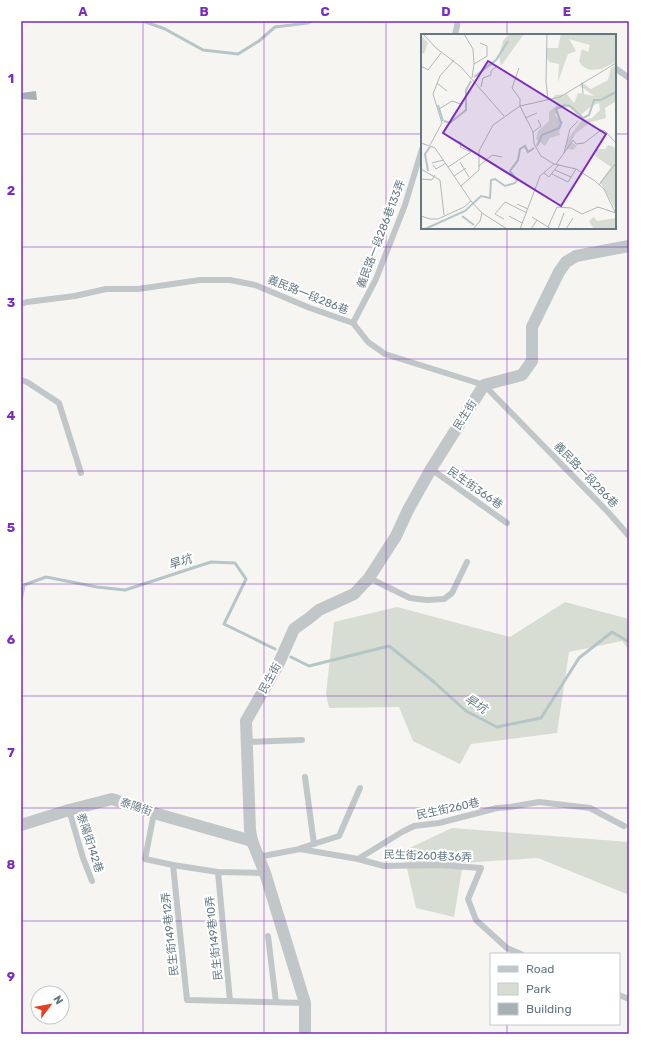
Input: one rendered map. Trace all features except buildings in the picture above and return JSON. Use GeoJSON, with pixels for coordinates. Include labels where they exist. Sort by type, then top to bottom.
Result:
{"type":"FeatureCollection","features":[{"type":"Feature","properties":{"kind":"street"},"geometry":{"type":"LineString","coordinates":[[484,385],[522,375],[532,361],[532,328],[559,272],[566,262],[576,256],[629,246]]}},
{"type":"Feature","properties":{"kind":"street","name":"民生街"},"geometry":{"type":"LineString","coordinates":[[305,1034],[305,1003],[265,873],[252,841],[250,830],[246,721],[278,664],[294,629],[319,610],[354,594],[369,578],[396,536],[408,510],[431,469],[484,385]]}},
{"type":"Feature","properties":{"kind":"street","name":"泰陽街"},"geometry":{"type":"LineString","coordinates":[[21,825],[69,810],[112,799],[154,813],[252,841]]}},
{"type":"Feature","properties":{"kind":"lane"},"geometry":{"type":"LineString","coordinates":[[455,34],[458,21]]}},
{"type":"Feature","properties":{"kind":"lane"},"geometry":{"type":"LineString","coordinates":[[616,69],[629,78]]}},
{"type":"Feature","properties":{"kind":"lane","name":"義民路一段286巷133弄"},"geometry":{"type":"LineString","coordinates":[[353,323],[379,271],[405,205],[421,152]]}},
{"type":"Feature","properties":{"kind":"lane","name":"義民路一段286巷"},"geometry":{"type":"LineString","coordinates":[[21,304],[75,296],[106,289],[138,289],[200,280],[230,280],[255,285],[310,308],[353,323],[368,342],[385,354],[484,385],[608,512],[629,536]]}},
{"type":"Feature","properties":{"kind":"lane"},"geometry":{"type":"LineString","coordinates":[[21,380],[27,382],[59,403],[81,473]]}},
{"type":"Feature","properties":{"kind":"lane","name":"民生街366巷"},"geometry":{"type":"LineString","coordinates":[[431,469],[507,522]]}},
{"type":"Feature","properties":{"kind":"lane"},"geometry":{"type":"LineString","coordinates":[[369,578],[410,598],[444,600],[452,593],[467,562]]}},
{"type":"Feature","properties":{"kind":"lane"},"geometry":{"type":"LineString","coordinates":[[247,742],[302,740]]}},
{"type":"Feature","properties":{"kind":"lane"},"geometry":{"type":"LineString","coordinates":[[305,777],[314,844]]}},
{"type":"Feature","properties":{"kind":"lane"},"geometry":{"type":"LineString","coordinates":[[258,857],[300,849],[339,836],[360,788]]}},
{"type":"Feature","properties":{"kind":"lane","name":"民生街260巷"},"geometry":{"type":"LineString","coordinates":[[358,859],[414,826],[439,822],[497,808],[539,802],[590,808],[624,826]]}},
{"type":"Feature","properties":{"kind":"lane","name":"泰陽街142巷"},"geometry":{"type":"LineString","coordinates":[[69,810],[83,858],[92,882]]}},
{"type":"Feature","properties":{"kind":"lane"},"geometry":{"type":"LineString","coordinates":[[154,813],[145,859],[218,872],[265,873]]}},
{"type":"Feature","properties":{"kind":"lane"},"geometry":{"type":"LineString","coordinates":[[300,849],[358,859]]}},
{"type":"Feature","properties":{"kind":"lane","name":"民生街260巷36弄"},"geometry":{"type":"LineString","coordinates":[[358,859],[384,866],[439,865],[481,868],[468,899],[476,920],[507,948],[519,953]]}},
{"type":"Feature","properties":{"kind":"lane","name":"民生街149巷12弄"},"geometry":{"type":"LineString","coordinates":[[173,865],[187,1000],[230,1001]]}},
{"type":"Feature","properties":{"kind":"lane","name":"民生街149巷10弄"},"geometry":{"type":"LineString","coordinates":[[218,872],[230,1001]]}},
{"type":"Feature","properties":{"kind":"lane"},"geometry":{"type":"LineString","coordinates":[[268,936],[276,1002]]}},
{"type":"Feature","properties":{"kind":"lane"},"geometry":{"type":"LineString","coordinates":[[230,1001],[305,1003]]}},
{"type":"Feature","properties":{"kind":"green space"},"geometry":{"type":"Polygon","coordinates":[[[565,602],[629,619],[629,650],[622,641],[569,652],[557,733],[471,744],[460,764],[413,741],[399,707],[329,708],[326,694],[334,622],[397,607],[510,637],[565,602]]]}},
{"type":"Feature","properties":{"kind":"green space"},"geometry":{"type":"Polygon","coordinates":[[[452,828],[629,842],[629,895],[538,858],[463,863],[454,917],[416,908],[403,851],[452,828]]]}},
{"type":"Feature","properties":{"kind":"waterway"},"geometry":{"type":"LineString","coordinates":[[143,21],[165,29],[203,50],[238,54],[259,41],[275,27],[308,23],[312,21]]}},
{"type":"Feature","properties":{"kind":"waterway","name":"旱坑"},"geometry":{"type":"LineString","coordinates":[[21,601],[24,585],[46,577],[97,587],[125,590],[211,562],[235,563],[246,579],[224,624],[275,649]]}},
{"type":"Feature","properties":{"kind":"waterway","name":"旱坑"},"geometry":{"type":"LineString","coordinates":[[291,657],[309,666],[389,646],[434,682],[466,711],[497,727],[541,718],[579,658],[612,632],[629,642]]}}]}
